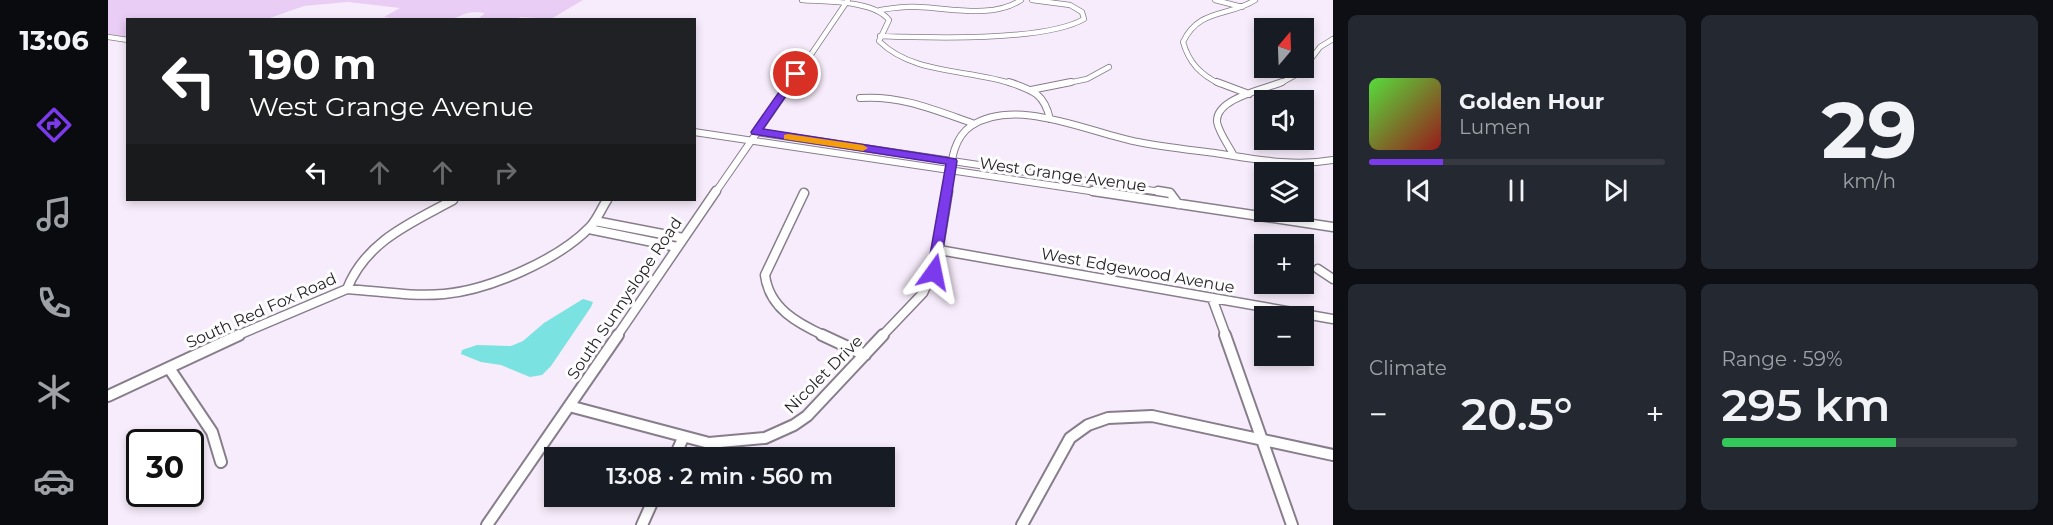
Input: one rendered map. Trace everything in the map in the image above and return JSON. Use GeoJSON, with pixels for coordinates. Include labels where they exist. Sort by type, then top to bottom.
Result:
{"type":"FeatureCollection","features":[{"type":"Feature","properties":{"kind":"street"},"geometry":{"type":"LineString","coordinates":[[802,0],[847,2],[880,10],[916,7],[987,10],[1012,6],[1021,0]]}},
{"type":"Feature","properties":{"kind":"street"},"geometry":{"type":"LineString","coordinates":[[880,36],[951,38],[1055,30],[1077,26],[1084,20],[1082,12],[1075,7],[1032,0]]}},
{"type":"Feature","properties":{"kind":"street"},"geometry":{"type":"LineString","coordinates":[[1215,0],[1242,7]]}},
{"type":"Feature","properties":{"kind":"street"},"geometry":{"type":"LineString","coordinates":[[1249,94],[1201,74],[1192,63],[1183,42],[1188,31],[1200,21],[1242,7],[1255,0]]}},
{"type":"Feature","properties":{"kind":"street","name":"South Sunnyslope Road"},"geometry":{"type":"LineString","coordinates":[[487,525],[847,2]]}},
{"type":"Feature","properties":{"kind":"street"},"geometry":{"type":"LineString","coordinates":[[880,10],[890,18],[880,36],[879,41],[882,46],[900,57],[1010,82],[1031,90],[1047,102],[1052,110],[1050,119]]}},
{"type":"Feature","properties":{"kind":"street"},"geometry":{"type":"LineString","coordinates":[[108,37],[126,40]]}},
{"type":"Feature","properties":{"kind":"street"},"geometry":{"type":"LineString","coordinates":[[1234,156],[1217,120],[1225,104],[1295,76],[1308,66],[1318,46],[1333,39]]}},
{"type":"Feature","properties":{"kind":"street"},"geometry":{"type":"LineString","coordinates":[[1031,90],[1087,79],[1109,67]]}},
{"type":"Feature","properties":{"kind":"street"},"geometry":{"type":"LineString","coordinates":[[860,98],[878,97],[902,102],[972,123],[1000,116],[1027,115],[1128,140],[1234,156],[1303,163],[1333,160]]}},
{"type":"Feature","properties":{"kind":"street","name":"Nicolet Drive"},"geometry":{"type":"LineString","coordinates":[[569,406],[683,438],[727,443],[765,438],[780,433],[807,416],[923,293],[934,272],[939,250],[955,145],[961,133],[972,123]]}},
{"type":"Feature","properties":{"kind":"street","name":"West Grange Avenue"},"geometry":{"type":"LineString","coordinates":[[696,132],[753,136],[1333,227]]}},
{"type":"Feature","properties":{"kind":"street"},"geometry":{"type":"LineString","coordinates":[[804,193],[765,275],[765,288],[780,310],[865,355]]}},
{"type":"Feature","properties":{"kind":"street"},"geometry":{"type":"LineString","coordinates":[[347,290],[443,294],[476,289],[544,257],[589,229],[606,201]]}},
{"type":"Feature","properties":{"kind":"street","name":"South Red Fox Road"},"geometry":{"type":"LineString","coordinates":[[108,396],[277,318],[347,290],[353,273],[367,253],[438,203]]}},
{"type":"Feature","properties":{"kind":"street"},"geometry":{"type":"LineString","coordinates":[[595,221],[680,243]]}},
{"type":"Feature","properties":{"kind":"street"},"geometry":{"type":"LineString","coordinates":[[589,229],[680,243]]}},
{"type":"Feature","properties":{"kind":"street","name":"West Edgewood Avenue"},"geometry":{"type":"LineString","coordinates":[[939,250],[1333,319]]}},
{"type":"Feature","properties":{"kind":"street"},"geometry":{"type":"LineString","coordinates":[[1318,269],[1333,279]]}},
{"type":"Feature","properties":{"kind":"street"},"geometry":{"type":"LineString","coordinates":[[1212,298],[1292,525]]}},
{"type":"Feature","properties":{"kind":"street"},"geometry":{"type":"LineString","coordinates":[[169,368],[212,432],[221,462]]}},
{"type":"Feature","properties":{"kind":"street"},"geometry":{"type":"LineString","coordinates":[[1022,525],[1070,438],[1079,429],[1100,419],[1131,414],[1152,416],[1333,455]]}},
{"type":"Feature","properties":{"kind":"street"},"geometry":{"type":"LineString","coordinates":[[679,447],[683,438]]}},
{"type":"Feature","properties":{"kind":"street"},"geometry":{"type":"LineString","coordinates":[[642,525],[650,507]]}},
{"type":"Feature","properties":{"kind":"shaded area"},"geometry":{"type":"Polygon","coordinates":[[[108,0],[583,0],[553,18],[479,18],[485,13],[478,12],[456,18],[392,18],[384,17],[400,8],[348,2],[304,6],[270,18],[126,18],[126,37],[108,34],[108,0]]]}},
{"type":"Feature","properties":{"kind":"shaded area"},"geometry":{"type":"Polygon","coordinates":[[[583,299],[593,302],[591,307],[551,366],[542,375],[530,377],[501,365],[481,362],[461,354],[462,350],[477,345],[511,346],[523,341],[544,323],[583,299]]]}},
{"type":"Feature","properties":{"kind":"slow traffic"},"geometry":{"type":"LineString","coordinates":[[788,137],[863,148]]}},
{"type":"Feature","properties":{"kind":"route"},"geometry":{"type":"LineString","coordinates":[[796,74],[756,132],[952,161],[934,272]]}}]}
